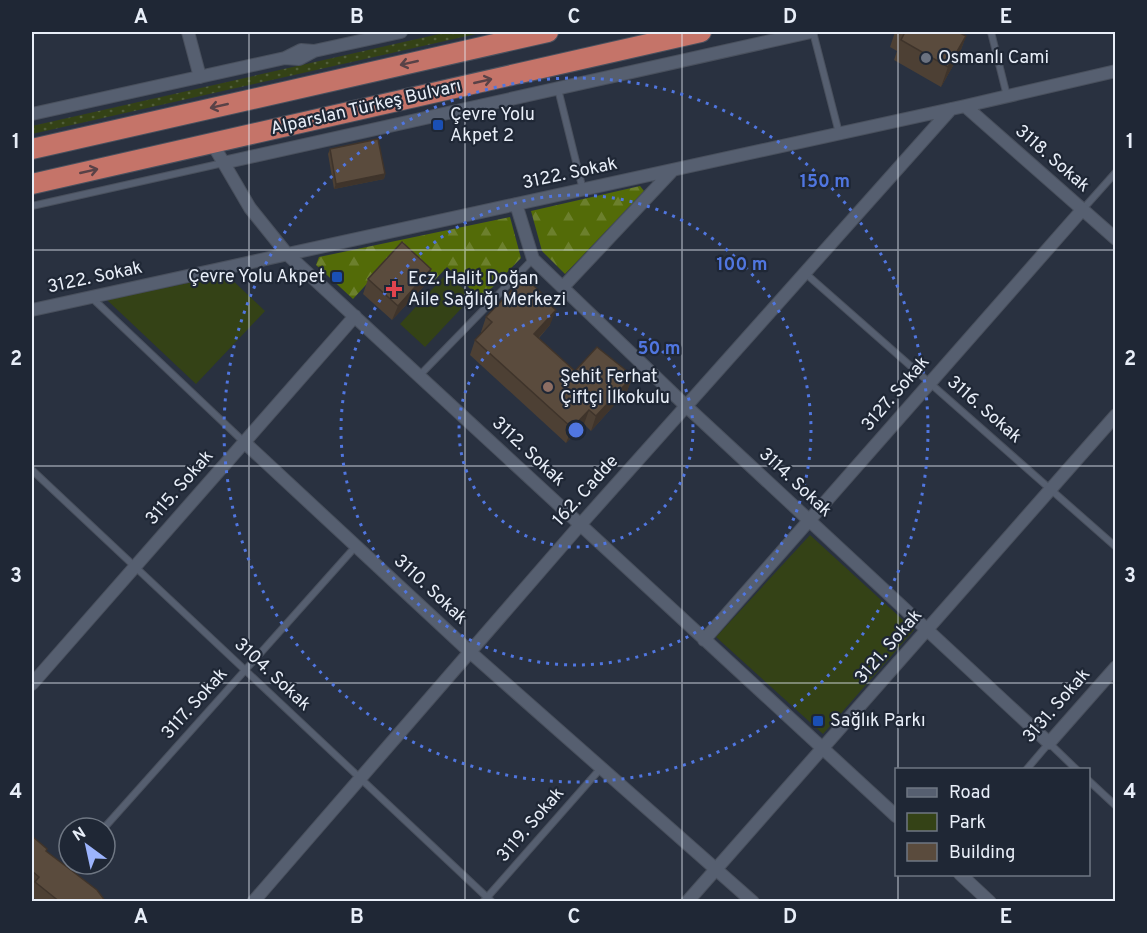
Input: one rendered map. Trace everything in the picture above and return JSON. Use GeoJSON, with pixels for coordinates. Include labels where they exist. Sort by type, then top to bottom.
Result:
{"type":"FeatureCollection","features":[{"type":"Feature","properties":{"kind":"highway","name":"Alparslan Türkeş Bulvarı"},"geometry":{"type":"LineString","coordinates":[[32,149],[548,32]]}},
{"type":"Feature","properties":{"kind":"highway","name":"Alparslan Türkeş Bulvarı"},"geometry":{"type":"LineString","coordinates":[[32,184],[701,32]]}},
{"type":"Feature","properties":{"kind":"street"},"geometry":{"type":"LineString","coordinates":[[188,32],[200,76]]}},
{"type":"Feature","properties":{"kind":"street"},"geometry":{"type":"LineString","coordinates":[[32,114],[285,58],[301,50],[314,51],[401,32]]}},
{"type":"Feature","properties":{"kind":"street"},"geometry":{"type":"LineString","coordinates":[[223,163],[812,32]]}},
{"type":"Feature","properties":{"kind":"street","name":"3122. Sokak"},"geometry":{"type":"LineString","coordinates":[[32,310],[839,134],[1116,71]]}},
{"type":"Feature","properties":{"kind":"street","name":"3118. Sokak"},"geometry":{"type":"LineString","coordinates":[[965,106],[1116,239]]}},
{"type":"Feature","properties":{"kind":"street","name":"162. Cadde"},"geometry":{"type":"LineString","coordinates":[[253,902],[579,525],[951,109]]}},
{"type":"Feature","properties":{"kind":"street","name":"3112. Sokak"},"geometry":{"type":"LineString","coordinates":[[212,143],[250,208],[287,254],[895,814]]}},
{"type":"Feature","properties":{"kind":"street"},"geometry":{"type":"LineString","coordinates":[[563,287],[674,170]]}},
{"type":"Feature","properties":{"kind":"street","name":"3114. Sokak"},"geometry":{"type":"LineString","coordinates":[[516,204],[533,259],[686,406],[1049,743]]}},
{"type":"Feature","properties":{"kind":"street","name":"3127. Sokak"},"geometry":{"type":"LineString","coordinates":[[704,640],[1082,210]]}},
{"type":"Feature","properties":{"kind":"street","name":"3115. Sokak"},"geometry":{"type":"LineString","coordinates":[[32,684],[355,316]]}},
{"type":"Feature","properties":{"kind":"street","name":"3121. Sokak"},"geometry":{"type":"LineString","coordinates":[[687,902],[1116,415]]}},
{"type":"Feature","properties":{"kind":"street","name":"3110. Sokak"},"geometry":{"type":"LineString","coordinates":[[244,442],[470,652],[753,902]]}},
{"type":"Feature","properties":{"kind":"street","name":"3131. Sokak"},"geometry":{"type":"LineString","coordinates":[[1049,743],[1116,667]]}},
{"type":"Feature","properties":{"kind":"street"},"geometry":{"type":"LineString","coordinates":[[962,876],[990,902]]}},
{"type":"Feature","properties":{"kind":"lane"},"geometry":{"type":"LineString","coordinates":[[812,32],[839,134]]}},
{"type":"Feature","properties":{"kind":"lane"},"geometry":{"type":"LineString","coordinates":[[991,32],[1007,96]]}},
{"type":"Feature","properties":{"kind":"lane"},"geometry":{"type":"LineString","coordinates":[[558,88],[583,190]]}},
{"type":"Feature","properties":{"kind":"lane"},"geometry":{"type":"LineString","coordinates":[[32,206],[223,163]]}},
{"type":"Feature","properties":{"kind":"lane","name":"3127. Sokak"},"geometry":{"type":"LineString","coordinates":[[1082,210],[1116,172]]}},
{"type":"Feature","properties":{"kind":"lane"},"geometry":{"type":"LineString","coordinates":[[419,376],[533,259]]}},
{"type":"Feature","properties":{"kind":"lane","name":"3116. Sokak"},"geometry":{"type":"LineString","coordinates":[[805,273],[1116,547]]}},
{"type":"Feature","properties":{"kind":"lane","name":"3110. Sokak"},"geometry":{"type":"LineString","coordinates":[[91,297],[244,442]]}},
{"type":"Feature","properties":{"kind":"lane","name":"3104. Sokak"},"geometry":{"type":"LineString","coordinates":[[32,470],[488,900]]}},
{"type":"Feature","properties":{"kind":"lane","name":"3117. Sokak"},"geometry":{"type":"LineString","coordinates":[[115,816],[356,546]]}},
{"type":"Feature","properties":{"kind":"lane","name":"3131. Sokak"},"geometry":{"type":"LineString","coordinates":[[1028,768],[1049,743]]}},
{"type":"Feature","properties":{"kind":"lane","name":"3114. Sokak"},"geometry":{"type":"LineString","coordinates":[[1049,743],[1075,768]]}},
{"type":"Feature","properties":{"kind":"lane","name":"3119. Sokak"},"geometry":{"type":"LineString","coordinates":[[488,900],[601,768]]}},
{"type":"Feature","properties":{"kind":"lane"},"geometry":{"type":"LineString","coordinates":[[1090,781],[1116,806]]}},
{"type":"Feature","properties":{"kind":"green space"},"geometry":{"type":"Polygon","coordinates":[[[448,32],[485,32],[32,134],[32,126],[448,32]]]}},
{"type":"Feature","properties":{"kind":"green space"},"geometry":{"type":"Polygon","coordinates":[[[640,186],[644,191],[565,274],[542,251],[531,211],[640,186]]]}},
{"type":"Feature","properties":{"kind":"green space"},"geometry":{"type":"Polygon","coordinates":[[[510,217],[521,258],[481,299],[447,267],[432,283],[396,252],[353,299],[316,265],[319,257],[510,217]]]}},
{"type":"Feature","properties":{"kind":"green space"},"geometry":{"type":"Polygon","coordinates":[[[447,273],[472,297],[425,347],[400,324],[447,273]]]}},
{"type":"Feature","properties":{"kind":"green space"},"geometry":{"type":"Polygon","coordinates":[[[227,275],[265,311],[196,384],[107,300],[227,275]]]}},
{"type":"Feature","properties":{"kind":"green space"},"geometry":{"type":"Polygon","coordinates":[[[810,535],[914,630],[823,734],[716,637],[810,535]]]}},
{"type":"Feature","properties":{"kind":"building"},"geometry":{"type":"Polygon","coordinates":[[[905,32],[958,32],[966,36],[948,67],[901,40],[905,32]]]}},
{"type":"Feature","properties":{"kind":"building"},"geometry":{"type":"Polygon","coordinates":[[[378,139],[385,174],[336,184],[330,149],[378,139]]]}},
{"type":"Feature","properties":{"kind":"building"},"geometry":{"type":"Polygon","coordinates":[[[402,242],[431,269],[398,306],[368,279],[402,242]]]}},
{"type":"Feature","properties":{"kind":"building"},"geometry":{"type":"Polygon","coordinates":[[[524,277],[545,296],[543,299],[556,310],[534,334],[575,371],[597,347],[633,376],[596,416],[589,410],[572,428],[475,340],[492,322],[486,317],[524,277]]]}},
{"type":"Feature","properties":{"kind":"building"},"geometry":{"type":"Polygon","coordinates":[[[32,836],[57,859],[57,876],[79,876],[97,890],[106,902],[60,902],[35,882],[39,877],[32,871],[32,836]]]}},
{"type":"Feature","properties":{"kind":"place","name":"Osmanlı Cami"},"geometry":{"type":"Point","coordinates":[926,58]}},
{"type":"Feature","properties":{"kind":"place","name":"Çevre Yolu Akpet 2"},"geometry":{"type":"Point","coordinates":[438,125]}},
{"type":"Feature","properties":{"kind":"place","name":"Çevre Yolu Akpet"},"geometry":{"type":"Point","coordinates":[337,277]}},
{"type":"Feature","properties":{"kind":"place","name":"Ecz. Halit Doğan Aile Sağlığı Merkezi"},"geometry":{"type":"Point","coordinates":[394,289]}},
{"type":"Feature","properties":{"kind":"place","name":"Şehit Ferhat Çiftçi İlkokulu"},"geometry":{"type":"Point","coordinates":[548,387]}},
{"type":"Feature","properties":{"kind":"place","name":"Sağlık Parkı"},"geometry":{"type":"Point","coordinates":[818,721]}}]}
